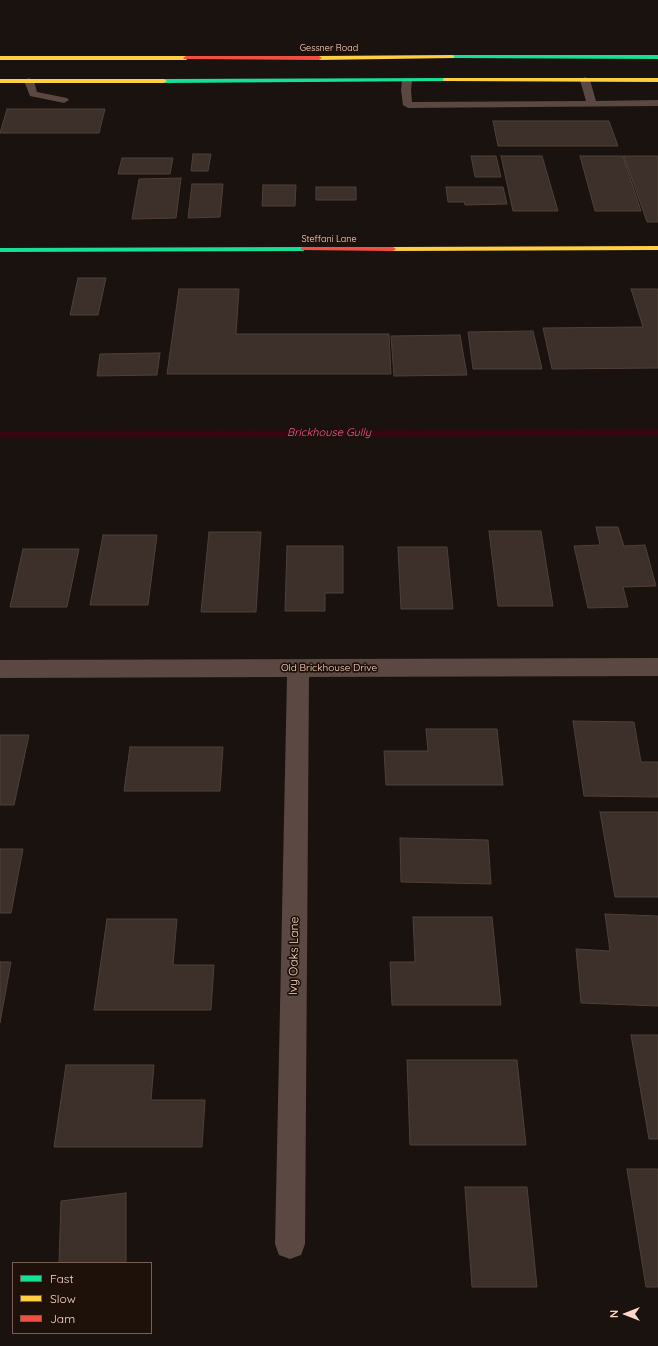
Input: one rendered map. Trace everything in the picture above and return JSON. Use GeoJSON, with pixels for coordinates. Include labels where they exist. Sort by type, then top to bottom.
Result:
{"type":"FeatureCollection","features":[{"type":"Feature","properties":{"kind":"main road","name":"Gessner Road"},"geometry":{"type":"LineString","coordinates":[[0,58],[658,57]]}},
{"type":"Feature","properties":{"kind":"main road"},"geometry":{"type":"LineString","coordinates":[[0,81],[658,80]]}},
{"type":"Feature","properties":{"kind":"main road","name":"Steffani Lane"},"geometry":{"type":"LineString","coordinates":[[0,250],[658,248]]}},
{"type":"Feature","properties":{"kind":"street","name":"Old Brickhouse Drive"},"geometry":{"type":"LineString","coordinates":[[0,669],[658,667]]}},
{"type":"Feature","properties":{"kind":"street","name":"Ivy Oaks Lane"},"geometry":{"type":"LineString","coordinates":[[290,1244],[298,668]]}},
{"type":"Feature","properties":{"kind":"lane"},"geometry":{"type":"LineString","coordinates":[[407,80],[406,90],[408,105],[658,103]]}},
{"type":"Feature","properties":{"kind":"lane"},"geometry":{"type":"LineString","coordinates":[[585,80],[592,104]]}},
{"type":"Feature","properties":{"kind":"lane"},"geometry":{"type":"LineString","coordinates":[[29,81],[33,94],[64,100]]}},
{"type":"Feature","properties":{"kind":"building"},"geometry":{"type":"Polygon","coordinates":[[[7,109],[105,109],[99,133],[0,133],[7,109]]]}},
{"type":"Feature","properties":{"kind":"building"},"geometry":{"type":"Polygon","coordinates":[[[493,121],[609,121],[618,146],[498,146],[493,121]]]}},
{"type":"Feature","properties":{"kind":"building"},"geometry":{"type":"Polygon","coordinates":[[[193,154],[211,154],[208,171],[191,171],[193,154]]]}},
{"type":"Feature","properties":{"kind":"building"},"geometry":{"type":"Polygon","coordinates":[[[471,156],[496,156],[501,177],[475,177],[471,156]]]}},
{"type":"Feature","properties":{"kind":"building"},"geometry":{"type":"Polygon","coordinates":[[[501,156],[542,156],[558,211],[513,211],[501,156]]]}},
{"type":"Feature","properties":{"kind":"building"},"geometry":{"type":"Polygon","coordinates":[[[580,156],[623,156],[641,211],[595,211],[580,156]]]}},
{"type":"Feature","properties":{"kind":"building"},"geometry":{"type":"Polygon","coordinates":[[[624,156],[658,156],[658,222],[647,222],[624,156]]]}},
{"type":"Feature","properties":{"kind":"building"},"geometry":{"type":"Polygon","coordinates":[[[122,158],[173,158],[170,174],[118,174],[122,158]]]}},
{"type":"Feature","properties":{"kind":"building"},"geometry":{"type":"Polygon","coordinates":[[[181,178],[176,218],[132,219],[139,179],[181,178]]]}},
{"type":"Feature","properties":{"kind":"building"},"geometry":{"type":"Polygon","coordinates":[[[192,184],[223,184],[220,217],[188,218],[192,184]]]}},
{"type":"Feature","properties":{"kind":"building"},"geometry":{"type":"Polygon","coordinates":[[[263,185],[296,185],[295,206],[262,206],[263,185]]]}},
{"type":"Feature","properties":{"kind":"building"},"geometry":{"type":"Polygon","coordinates":[[[316,187],[356,187],[356,200],[316,200],[316,187]]]}},
{"type":"Feature","properties":{"kind":"building"},"geometry":{"type":"Polygon","coordinates":[[[446,187],[503,187],[507,204],[465,205],[464,202],[448,202],[446,187]]]}},
{"type":"Feature","properties":{"kind":"building"},"geometry":{"type":"Polygon","coordinates":[[[78,278],[106,278],[98,315],[70,315],[78,278]]]}},
{"type":"Feature","properties":{"kind":"building"},"geometry":{"type":"Polygon","coordinates":[[[179,289],[239,289],[236,334],[389,334],[391,374],[167,374],[179,289]]]}},
{"type":"Feature","properties":{"kind":"building"},"geometry":{"type":"Polygon","coordinates":[[[631,289],[658,289],[658,368],[552,369],[543,328],[643,327],[631,289]]]}},
{"type":"Feature","properties":{"kind":"building"},"geometry":{"type":"Polygon","coordinates":[[[533,331],[542,369],[473,369],[468,332],[533,331]]]}},
{"type":"Feature","properties":{"kind":"building"},"geometry":{"type":"Polygon","coordinates":[[[460,335],[467,375],[394,376],[391,336],[460,335]]]}},
{"type":"Feature","properties":{"kind":"building"},"geometry":{"type":"Polygon","coordinates":[[[160,353],[157,375],[97,376],[100,354],[160,353]]]}},
{"type":"Feature","properties":{"kind":"building"},"geometry":{"type":"Polygon","coordinates":[[[596,527],[618,527],[624,546],[645,545],[656,586],[623,587],[628,607],[588,608],[574,546],[600,545],[596,527]]]}},
{"type":"Feature","properties":{"kind":"building"},"geometry":{"type":"Polygon","coordinates":[[[489,531],[541,531],[553,606],[498,606],[489,531]]]}},
{"type":"Feature","properties":{"kind":"building"},"geometry":{"type":"Polygon","coordinates":[[[209,532],[261,532],[256,612],[201,612],[209,532]]]}},
{"type":"Feature","properties":{"kind":"building"},"geometry":{"type":"Polygon","coordinates":[[[103,535],[157,535],[148,605],[90,605],[103,535]]]}},
{"type":"Feature","properties":{"kind":"building"},"geometry":{"type":"Polygon","coordinates":[[[287,546],[343,546],[343,593],[325,593],[325,611],[285,611],[287,546]]]}},
{"type":"Feature","properties":{"kind":"building"},"geometry":{"type":"Polygon","coordinates":[[[398,547],[447,547],[453,609],[401,609],[398,547]]]}},
{"type":"Feature","properties":{"kind":"building"},"geometry":{"type":"Polygon","coordinates":[[[23,549],[79,549],[67,607],[10,607],[23,549]]]}},
{"type":"Feature","properties":{"kind":"building"},"geometry":{"type":"Polygon","coordinates":[[[573,721],[634,722],[641,762],[658,762],[658,797],[584,796],[573,721]]]}},
{"type":"Feature","properties":{"kind":"building"},"geometry":{"type":"Polygon","coordinates":[[[426,729],[497,729],[503,785],[386,785],[384,751],[428,751],[426,729]]]}},
{"type":"Feature","properties":{"kind":"building"},"geometry":{"type":"Polygon","coordinates":[[[0,735],[29,735],[14,805],[0,805],[0,735]]]}},
{"type":"Feature","properties":{"kind":"building"},"geometry":{"type":"Polygon","coordinates":[[[130,747],[223,747],[220,791],[124,791],[130,747]]]}},
{"type":"Feature","properties":{"kind":"building"},"geometry":{"type":"Polygon","coordinates":[[[600,812],[658,812],[658,897],[615,897],[600,812]]]}},
{"type":"Feature","properties":{"kind":"building"},"geometry":{"type":"Polygon","coordinates":[[[400,838],[488,840],[491,884],[401,882],[400,838]]]}},
{"type":"Feature","properties":{"kind":"building"},"geometry":{"type":"Polygon","coordinates":[[[0,849],[23,849],[11,913],[0,913],[0,849]]]}},
{"type":"Feature","properties":{"kind":"building"},"geometry":{"type":"Polygon","coordinates":[[[605,914],[658,916],[658,1006],[581,1003],[576,949],[610,951],[605,914]]]}},
{"type":"Feature","properties":{"kind":"building"},"geometry":{"type":"Polygon","coordinates":[[[413,917],[492,917],[501,1005],[392,1005],[390,962],[415,962],[413,917]]]}},
{"type":"Feature","properties":{"kind":"building"},"geometry":{"type":"Polygon","coordinates":[[[107,919],[177,919],[173,965],[214,965],[211,1010],[94,1010],[107,919]]]}},
{"type":"Feature","properties":{"kind":"building"},"geometry":{"type":"Polygon","coordinates":[[[0,962],[11,962],[0,1023],[0,962]]]}},
{"type":"Feature","properties":{"kind":"building"},"geometry":{"type":"Polygon","coordinates":[[[631,1035],[658,1035],[658,1139],[649,1139],[631,1035]]]}},
{"type":"Feature","properties":{"kind":"building"},"geometry":{"type":"Polygon","coordinates":[[[407,1060],[517,1060],[526,1145],[410,1145],[407,1060]]]}},
{"type":"Feature","properties":{"kind":"building"},"geometry":{"type":"Polygon","coordinates":[[[66,1065],[154,1065],[151,1100],[205,1100],[202,1147],[54,1147],[66,1065]]]}},
{"type":"Feature","properties":{"kind":"building"},"geometry":{"type":"Polygon","coordinates":[[[627,1169],[658,1169],[658,1287],[646,1287],[627,1169]]]}},
{"type":"Feature","properties":{"kind":"building"},"geometry":{"type":"Polygon","coordinates":[[[465,1187],[527,1187],[537,1287],[472,1287],[465,1187]]]}},
{"type":"Feature","properties":{"kind":"building"},"geometry":{"type":"Polygon","coordinates":[[[126,1193],[126,1262],[59,1262],[61,1201],[126,1193]]]}},
{"type":"Feature","properties":{"kind":"waterway","name":"Brickhouse Gully"},"geometry":{"type":"LineString","coordinates":[[0,434],[658,433]]}},
{"type":"Feature","properties":{"kind":"traffic: fast"},"geometry":{"type":"LineString","coordinates":[[452,57],[658,57]]}},
{"type":"Feature","properties":{"kind":"traffic: fast"},"geometry":{"type":"LineString","coordinates":[[164,81],[445,80]]}},
{"type":"Feature","properties":{"kind":"traffic: fast"},"geometry":{"type":"LineString","coordinates":[[0,250],[303,249]]}},
{"type":"Feature","properties":{"kind":"traffic: slow"},"geometry":{"type":"LineString","coordinates":[[319,58],[452,57]]}},
{"type":"Feature","properties":{"kind":"traffic: slow"},"geometry":{"type":"LineString","coordinates":[[0,58],[186,58]]}},
{"type":"Feature","properties":{"kind":"traffic: slow"},"geometry":{"type":"LineString","coordinates":[[445,80],[658,80]]}},
{"type":"Feature","properties":{"kind":"traffic: slow"},"geometry":{"type":"LineString","coordinates":[[0,81],[164,81]]}},
{"type":"Feature","properties":{"kind":"traffic: slow"},"geometry":{"type":"LineString","coordinates":[[393,249],[658,248]]}},
{"type":"Feature","properties":{"kind":"traffic: jam"},"geometry":{"type":"LineString","coordinates":[[186,58],[319,58]]}},
{"type":"Feature","properties":{"kind":"traffic: jam"},"geometry":{"type":"LineString","coordinates":[[303,249],[393,249]]}}]}
